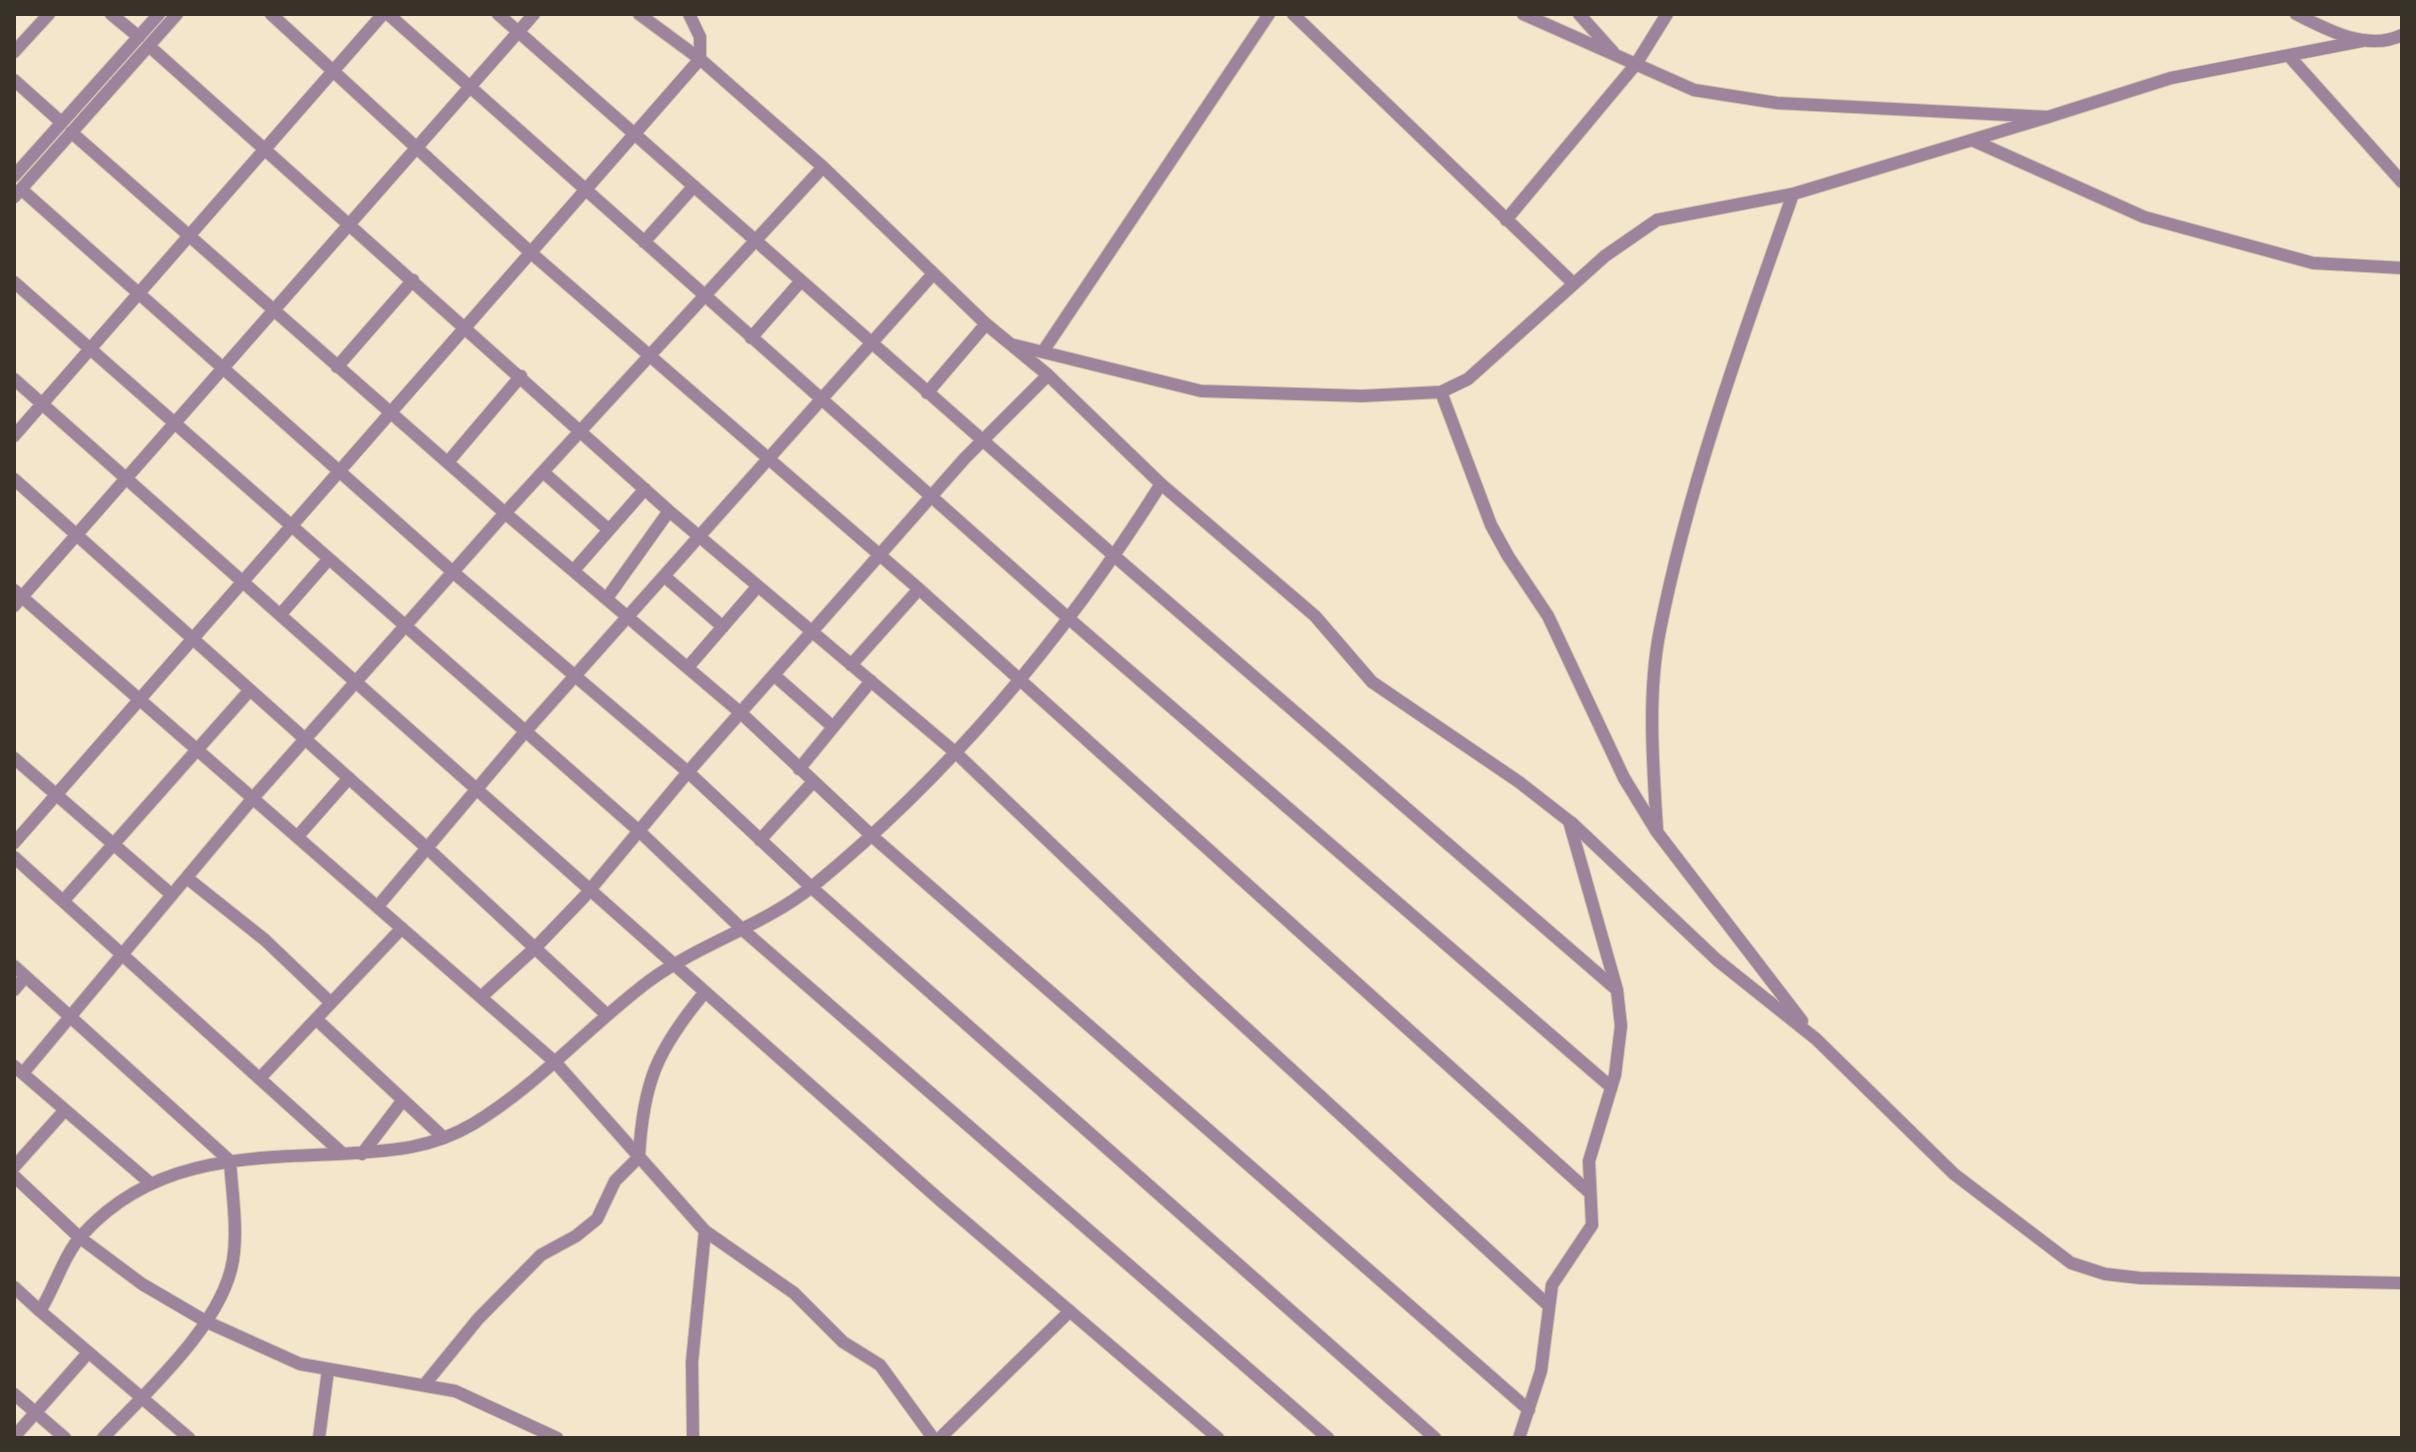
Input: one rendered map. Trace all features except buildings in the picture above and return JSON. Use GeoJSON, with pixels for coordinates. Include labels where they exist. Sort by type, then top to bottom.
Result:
{"type":"FeatureCollection","features":[{"type":"Feature","properties":{"kind":"street"},"geometry":{"type":"LineString","coordinates":[[14,52],[49,14]]}},
{"type":"Feature","properties":{"kind":"street"},"geometry":{"type":"LineString","coordinates":[[111,14],[352,225],[669,511],[956,753],[1184,971],[1548,1305]]}},
{"type":"Feature","properties":{"kind":"street"},"geometry":{"type":"LineString","coordinates":[[144,42],[159,14]]}},
{"type":"Feature","properties":{"kind":"street"},"geometry":{"type":"LineString","coordinates":[[14,176],[66,127],[144,42],[177,14]]}},
{"type":"Feature","properties":{"kind":"street"},"geometry":{"type":"LineString","coordinates":[[271,14],[530,252],[919,589],[1589,1192]]}},
{"type":"Feature","properties":{"kind":"street"},"geometry":{"type":"LineString","coordinates":[[14,436],[332,71],[386,14],[704,297],[933,495],[1067,617],[1611,1087]]}},
{"type":"Feature","properties":{"kind":"street"},"geometry":{"type":"LineString","coordinates":[[498,14],[982,441],[1617,990]]}},
{"type":"Feature","properties":{"kind":"street"},"geometry":{"type":"LineString","coordinates":[[534,14],[352,225],[17,598],[139,696],[555,1062],[705,1231],[794,1293],[843,1342],[880,1365],[933,1438]]}},
{"type":"Feature","properties":{"kind":"street"},"geometry":{"type":"LineString","coordinates":[[639,14],[700,59],[823,167],[986,324],[1048,375],[1161,484],[1315,616],[1385,693],[1507,773],[1569,821],[1717,960],[1816,1039],[1954,1174],[2071,1263],[2105,1274],[2140,1278],[2402,1283]]}},
{"type":"Feature","properties":{"kind":"street"},"geometry":{"type":"LineString","coordinates":[[14,843],[190,637],[700,59],[700,37],[689,14]]}},
{"type":"Feature","properties":{"kind":"street"},"geometry":{"type":"LineString","coordinates":[[1044,350],[1269,14]]}},
{"type":"Feature","properties":{"kind":"street"},"geometry":{"type":"LineString","coordinates":[[1293,14],[1574,284]]}},
{"type":"Feature","properties":{"kind":"street"},"geometry":{"type":"LineString","coordinates":[[1523,14],[1694,90],[1777,103],[2048,117]]}},
{"type":"Feature","properties":{"kind":"street"},"geometry":{"type":"LineString","coordinates":[[1579,14],[1615,55]]}},
{"type":"Feature","properties":{"kind":"street"},"geometry":{"type":"LineString","coordinates":[[1506,220],[1636,64],[1667,14]]}},
{"type":"Feature","properties":{"kind":"street"},"geometry":{"type":"LineString","coordinates":[[2296,14],[2323,20],[2362,41]]}},
{"type":"Feature","properties":{"kind":"street"},"geometry":{"type":"LineString","coordinates":[[1011,345],[1044,350],[1201,391],[1362,396],[1441,392],[1468,379],[1605,256],[1657,220],[1793,194],[2171,78],[2362,41],[2398,39]]}},
{"type":"Feature","properties":{"kind":"street"},"geometry":{"type":"LineString","coordinates":[[2289,56],[2402,182]]}},
{"type":"Feature","properties":{"kind":"street"},"geometry":{"type":"LineString","coordinates":[[14,80],[273,312],[742,714],[872,836],[1529,1410]]}},
{"type":"Feature","properties":{"kind":"street"},"geometry":{"type":"LineString","coordinates":[[66,127],[18,193],[141,293],[454,573],[688,772],[811,887],[1435,1438]]}},
{"type":"Feature","properties":{"kind":"street"},"geometry":{"type":"LineString","coordinates":[[1972,140],[2144,217],[2313,263],[2402,268]]}},
{"type":"Feature","properties":{"kind":"street"},"geometry":{"type":"LineString","coordinates":[[149,1182],[18,1069],[70,1017],[253,798],[505,513],[823,167]]}},
{"type":"Feature","properties":{"kind":"street"},"geometry":{"type":"LineString","coordinates":[[644,242],[694,186]]}},
{"type":"Feature","properties":{"kind":"street"},"geometry":{"type":"LineString","coordinates":[[1657,832],[1653,713],[1659,632],[1719,405],[1793,194]]}},
{"type":"Feature","properties":{"kind":"street"},"geometry":{"type":"LineString","coordinates":[[378,906],[524,733],[933,274]]}},
{"type":"Feature","properties":{"kind":"street"},"geometry":{"type":"LineString","coordinates":[[337,367],[413,280]]}},
{"type":"Feature","properties":{"kind":"street"},"geometry":{"type":"LineString","coordinates":[[751,338],[801,281]]}},
{"type":"Feature","properties":{"kind":"street"},"geometry":{"type":"LineString","coordinates":[[14,282],[90,352],[639,831],[743,930],[1328,1438]]}},
{"type":"Feature","properties":{"kind":"street"},"geometry":{"type":"LineString","coordinates":[[927,393],[986,324]]}},
{"type":"Feature","properties":{"kind":"street"},"geometry":{"type":"LineString","coordinates":[[481,997],[535,948],[591,888],[688,772],[933,495],[1048,375]]}},
{"type":"Feature","properties":{"kind":"street"},"geometry":{"type":"LineString","coordinates":[[448,462],[521,376]]}},
{"type":"Feature","properties":{"kind":"street"},"geometry":{"type":"LineString","coordinates":[[14,379],[673,964],[1218,1438]]}},
{"type":"Feature","properties":{"kind":"street"},"geometry":{"type":"LineString","coordinates":[[1441,392],[1491,525],[1548,616],[1624,778],[1657,832],[1816,1039]]}},
{"type":"Feature","properties":{"kind":"street"},"geometry":{"type":"LineString","coordinates":[[543,472],[609,530]]}},
{"type":"Feature","properties":{"kind":"street"},"geometry":{"type":"LineString","coordinates":[[14,479],[427,848],[606,1014]]}},
{"type":"Feature","properties":{"kind":"street"},"geometry":{"type":"LineString","coordinates":[[40,1311],[79,1237],[110,1208],[149,1182],[171,1173],[230,1161],[411,1149],[444,1138],[473,1123],[555,1062],[606,1014],[673,964],[743,930],[811,887],[872,836],[956,753],[1022,681],[1161,484]]}},
{"type":"Feature","properties":{"kind":"street"},"geometry":{"type":"LineString","coordinates":[[574,570],[645,489]]}},
{"type":"Feature","properties":{"kind":"street"},"geometry":{"type":"LineString","coordinates":[[607,598],[669,511]]}},
{"type":"Feature","properties":{"kind":"street"},"geometry":{"type":"LineString","coordinates":[[280,615],[328,560]]}},
{"type":"Feature","properties":{"kind":"street"},"geometry":{"type":"LineString","coordinates":[[664,576],[723,627]]}},
{"type":"Feature","properties":{"kind":"street"},"geometry":{"type":"LineString","coordinates":[[688,667],[758,586]]}},
{"type":"Feature","properties":{"kind":"street"},"geometry":{"type":"LineString","coordinates":[[851,665],[919,589]]}},
{"type":"Feature","properties":{"kind":"street"},"geometry":{"type":"LineString","coordinates":[[775,676],[833,727]]}},
{"type":"Feature","properties":{"kind":"street"},"geometry":{"type":"LineString","coordinates":[[799,769],[871,681]]}},
{"type":"Feature","properties":{"kind":"street"},"geometry":{"type":"LineString","coordinates":[[64,900],[196,747],[250,690]]}},
{"type":"Feature","properties":{"kind":"street"},"geometry":{"type":"LineString","coordinates":[[14,758],[172,895]]}},
{"type":"Feature","properties":{"kind":"street"},"geometry":{"type":"LineString","coordinates":[[298,836],[349,778]]}},
{"type":"Feature","properties":{"kind":"street"},"geometry":{"type":"LineString","coordinates":[[760,840],[813,782]]}},
{"type":"Feature","properties":{"kind":"street"},"geometry":{"type":"LineString","coordinates":[[1519,1438],[1541,1371],[1548,1305],[1558,1274],[1592,1225],[1589,1161],[1611,1087],[1621,1026],[1617,990],[1569,821]]}},
{"type":"Feature","properties":{"kind":"street"},"geometry":{"type":"LineString","coordinates":[[14,857],[342,1153]]}},
{"type":"Feature","properties":{"kind":"street"},"geometry":{"type":"LineString","coordinates":[[187,878],[265,940],[331,1003]]}},
{"type":"Feature","properties":{"kind":"street"},"geometry":{"type":"LineString","coordinates":[[260,1078],[402,928]]}},
{"type":"Feature","properties":{"kind":"street"},"geometry":{"type":"LineString","coordinates":[[14,966],[230,1161],[233,1263],[207,1322],[103,1438]]}},
{"type":"Feature","properties":{"kind":"street"},"geometry":{"type":"LineString","coordinates":[[14,990],[25,977]]}},
{"type":"Feature","properties":{"kind":"street"},"geometry":{"type":"LineString","coordinates":[[425,1384],[478,1319],[541,1255],[576,1236],[597,1219],[615,1181],[639,1157],[642,1117],[661,1052],[705,992]]}},
{"type":"Feature","properties":{"kind":"street"},"geometry":{"type":"LineString","coordinates":[[316,1019],[444,1138]]}},
{"type":"Feature","properties":{"kind":"street"},"geometry":{"type":"LineString","coordinates":[[362,1154],[403,1100]]}},
{"type":"Feature","properties":{"kind":"street"},"geometry":{"type":"LineString","coordinates":[[14,1167],[65,1110]]}},
{"type":"Feature","properties":{"kind":"street"},"geometry":{"type":"LineString","coordinates":[[14,1176],[79,1237],[142,1284],[207,1322],[270,1352],[328,1370],[455,1391],[557,1438]]}},
{"type":"Feature","properties":{"kind":"street"},"geometry":{"type":"LineString","coordinates":[[693,1438],[692,1362],[705,1231]]}},
{"type":"Feature","properties":{"kind":"street"},"geometry":{"type":"LineString","coordinates":[[14,1287],[189,1438]]}},
{"type":"Feature","properties":{"kind":"street"},"geometry":{"type":"LineString","coordinates":[[940,1438],[1070,1311]]}},
{"type":"Feature","properties":{"kind":"street"},"geometry":{"type":"LineString","coordinates":[[14,1437],[88,1353]]}},
{"type":"Feature","properties":{"kind":"street"},"geometry":{"type":"LineString","coordinates":[[319,1438],[328,1370]]}},
{"type":"Feature","properties":{"kind":"street"},"geometry":{"type":"LineString","coordinates":[[14,1394],[65,1438]]}}]}
